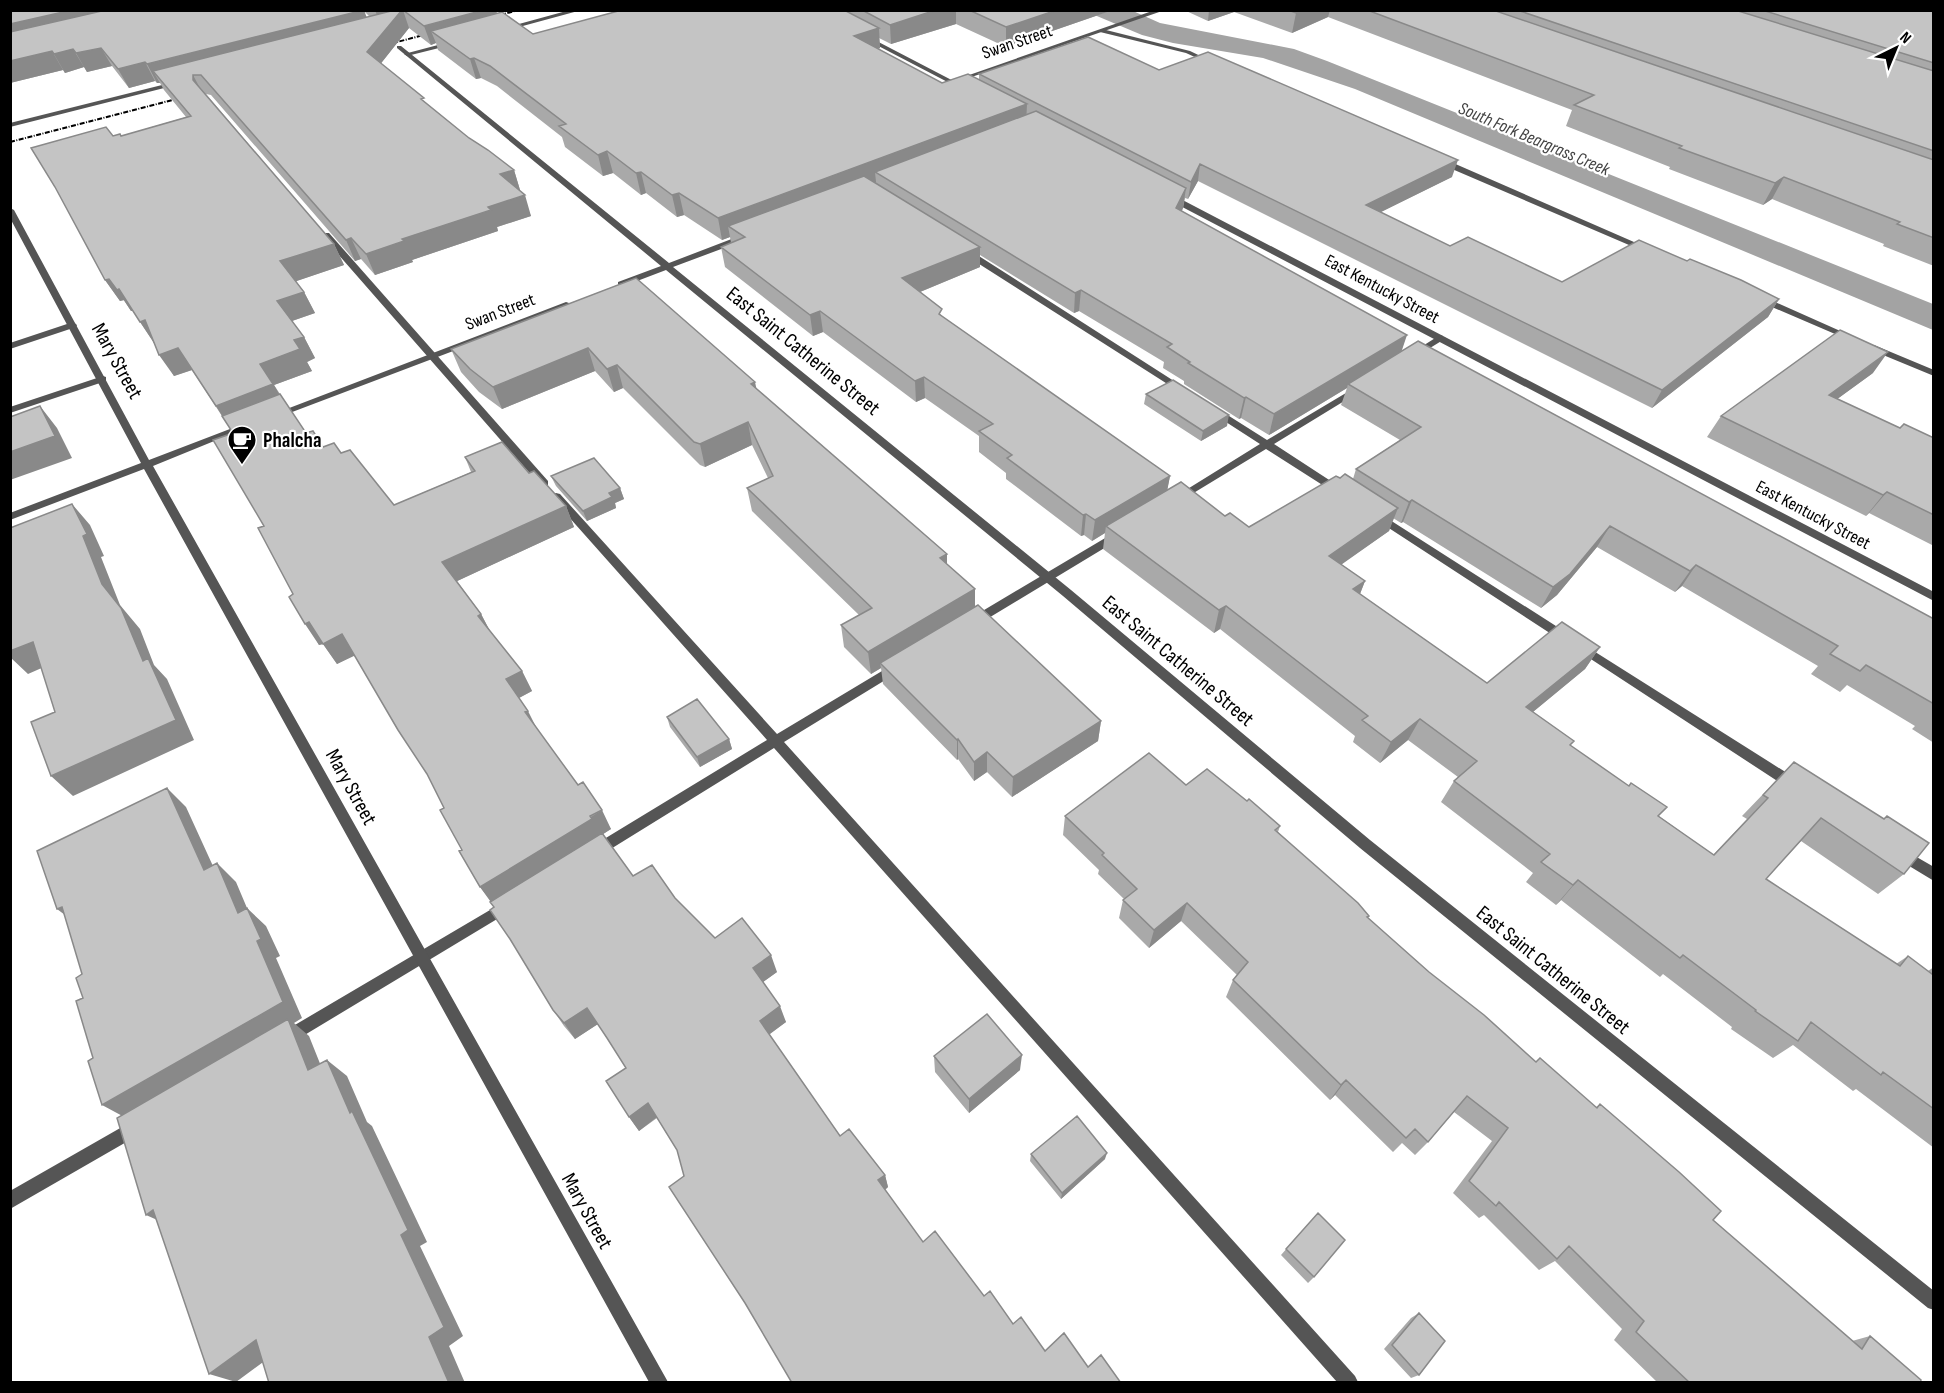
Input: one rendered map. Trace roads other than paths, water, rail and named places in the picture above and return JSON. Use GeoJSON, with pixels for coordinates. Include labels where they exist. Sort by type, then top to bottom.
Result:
{"type":"FeatureCollection","features":[{"type":"Feature","properties":{"kind":"street"},"geometry":{"type":"LineString","coordinates":[[499,30],[575,10]]}},
{"type":"Feature","properties":{"kind":"street","name":"Swan Street"},"geometry":{"type":"LineString","coordinates":[[952,82],[1161,10]]}},
{"type":"Feature","properties":{"kind":"street"},"geometry":{"type":"LineString","coordinates":[[1102,31],[1188,52],[1221,67]]}},
{"type":"Feature","properties":{"kind":"street"},"geometry":{"type":"LineString","coordinates":[[858,33],[973,93]]}},
{"type":"Feature","properties":{"kind":"street","name":"East Saint Catherine Street"},"geometry":{"type":"LineString","coordinates":[[456,42],[403,50],[1047,577],[1365,844],[1934,1302]]}},
{"type":"Feature","properties":{"kind":"street"},"geometry":{"type":"LineString","coordinates":[[10,125],[184,81]]}},
{"type":"Feature","properties":{"kind":"street"},"geometry":{"type":"LineString","coordinates":[[1430,156],[1660,255]]}},
{"type":"Feature","properties":{"kind":"street","name":"East Kentucky Street"},"geometry":{"type":"LineString","coordinates":[[1160,192],[1934,597]]}},
{"type":"Feature","properties":{"kind":"street","name":"Mary Street"},"geometry":{"type":"LineString","coordinates":[[10,210],[149,464],[162,492],[658,1383]]}},
{"type":"Feature","properties":{"kind":"street"},"geometry":{"type":"LineString","coordinates":[[315,222],[430,356],[1349,1383]]}},
{"type":"Feature","properties":{"kind":"street"},"geometry":{"type":"LineString","coordinates":[[607,290],[751,235]]}},
{"type":"Feature","properties":{"kind":"street"},"geometry":{"type":"LineString","coordinates":[[955,245],[1196,399]]}},
{"type":"Feature","properties":{"kind":"street"},"geometry":{"type":"LineString","coordinates":[[1747,293],[1857,340]]}},
{"type":"Feature","properties":{"kind":"street","name":"Swan Street"},"geometry":{"type":"LineString","coordinates":[[266,419],[574,302]]}},
{"type":"Feature","properties":{"kind":"street"},"geometry":{"type":"LineString","coordinates":[[10,346],[73,325]]}},
{"type":"Feature","properties":{"kind":"street"},"geometry":{"type":"LineString","coordinates":[[1402,362],[1440,338]]}},
{"type":"Feature","properties":{"kind":"street"},"geometry":{"type":"LineString","coordinates":[[1868,345],[1934,373]]}},
{"type":"Feature","properties":{"kind":"street"},"geometry":{"type":"LineString","coordinates":[[10,411],[103,379]]}},
{"type":"Feature","properties":{"kind":"street"},"geometry":{"type":"LineString","coordinates":[[1168,504],[1363,386]]}},
{"type":"Feature","properties":{"kind":"street"},"geometry":{"type":"LineString","coordinates":[[1206,406],[1346,496]]}},
{"type":"Feature","properties":{"kind":"street"},"geometry":{"type":"LineString","coordinates":[[10,517],[256,423]]}},
{"type":"Feature","properties":{"kind":"street"},"geometry":{"type":"LineString","coordinates":[[1366,509],[1804,792]]}},
{"type":"Feature","properties":{"kind":"street"},"geometry":{"type":"LineString","coordinates":[[956,632],[1129,528]]}},
{"type":"Feature","properties":{"kind":"street"},"geometry":{"type":"LineString","coordinates":[[582,860],[906,662]]}},
{"type":"Feature","properties":{"kind":"street"},"geometry":{"type":"LineString","coordinates":[[1894,849],[1934,875]]}},
{"type":"Feature","properties":{"kind":"street"},"geometry":{"type":"LineString","coordinates":[[272,1047],[522,897]]}},
{"type":"Feature","properties":{"kind":"street"},"geometry":{"type":"LineString","coordinates":[[10,1201],[151,1118]]}},
{"type":"Feature","properties":{"kind":"railway"},"geometry":{"type":"LineString","coordinates":[[490,18],[518,10]]}},
{"type":"Feature","properties":{"kind":"railway"},"geometry":{"type":"LineString","coordinates":[[382,46],[435,32]]}},
{"type":"Feature","properties":{"kind":"railway"},"geometry":{"type":"LineString","coordinates":[[10,142],[188,96]]}},
{"type":"Feature","properties":{"kind":"place","name":"Phalcha"},"geometry":{"type":"Point","coordinates":[242,466]}},
{"type":"Feature","properties":{"kind":"water label","name":"South Fork Beargrass Creek"},"geometry":{"type":"Point","coordinates":[1534,139]}}]}
